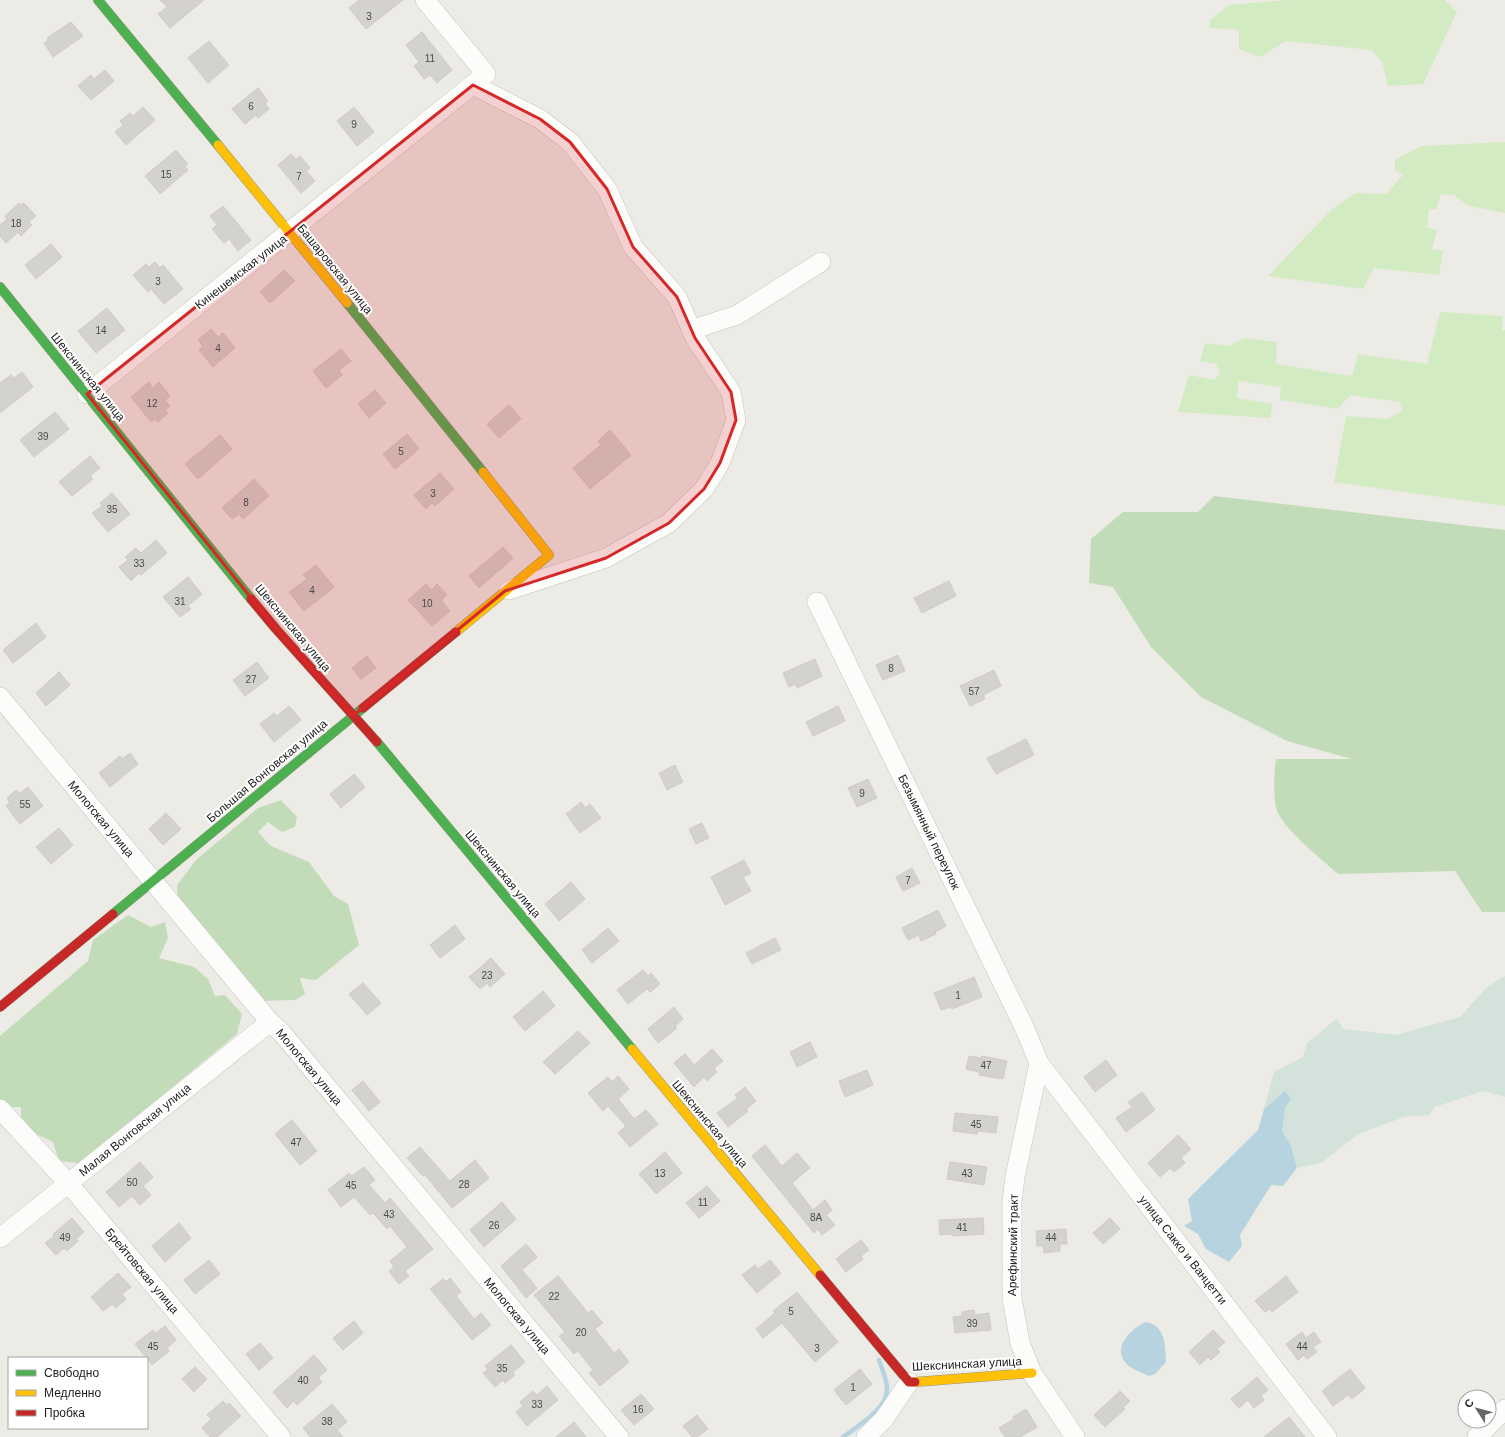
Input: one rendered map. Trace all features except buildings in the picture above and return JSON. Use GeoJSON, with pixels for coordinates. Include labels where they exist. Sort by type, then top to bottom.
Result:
{"type":"FeatureCollection","features":[{"type":"Feature","properties":{"kind":"street","name":"Башаровская улица"},"geometry":{"type":"LineString","coordinates":[[98,0],[290,233],[550,555]]}},
{"type":"Feature","properties":{"kind":"street"},"geometry":{"type":"LineString","coordinates":[[425,0],[480,80],[540,119],[570,142],[607,189],[632,247],[677,298],[691,330],[732,392],[736,420],[720,463],[704,489],[669,523],[606,558],[505,591]]}},
{"type":"Feature","properties":{"kind":"street","name":"Кинешемская улица"},"geometry":{"type":"LineString","coordinates":[[87,394],[480,80]]}},
{"type":"Feature","properties":{"kind":"street"},"geometry":{"type":"LineString","coordinates":[[691,330],[737,315],[821,262]]}},
{"type":"Feature","properties":{"kind":"street","name":"Шекснинская улица"},"geometry":{"type":"LineString","coordinates":[[0,288],[276,629],[352,716],[378,743],[909,1382],[1032,1372]]}},
{"type":"Feature","properties":{"kind":"street","name":"Большая Вонговская улица"},"geometry":{"type":"LineString","coordinates":[[0,1007],[352,716],[550,555]]}},
{"type":"Feature","properties":{"kind":"street","name":"Безымянный переулок"},"geometry":{"type":"LineString","coordinates":[[817,602],[1026,1030],[1039,1063]]}},
{"type":"Feature","properties":{"kind":"street","name":"Мологская улица"},"geometry":{"type":"LineString","coordinates":[[0,697],[270,1022],[282,1033],[619,1437]]}},
{"type":"Feature","properties":{"kind":"street","name":"Малая Вонговская улица"},"geometry":{"type":"LineString","coordinates":[[0,1238],[68,1182],[270,1022]]}},
{"type":"Feature","properties":{"kind":"street","name":"Арефинский тракт"},"geometry":{"type":"LineString","coordinates":[[1039,1063],[1015,1177],[1011,1273],[1015,1321],[1020,1343],[1032,1372],[1075,1437]]}},
{"type":"Feature","properties":{"kind":"street","name":"улица Сакко и Ванцетти"},"geometry":{"type":"LineString","coordinates":[[1039,1063],[1327,1437]]}},
{"type":"Feature","properties":{"kind":"street","name":"Брейтовская улица"},"geometry":{"type":"LineString","coordinates":[[0,1109],[68,1182],[281,1437]]}},
{"type":"Feature","properties":{"kind":"street"},"geometry":{"type":"LineString","coordinates":[[866,1437],[884,1418],[909,1382]]}},
{"type":"Feature","properties":{"kind":"street"},"geometry":{"type":"LineString","coordinates":[[1477,1437],[1505,1409]]}},
{"type":"Feature","properties":{"kind":"highlighted area"},"geometry":{"type":"Polygon","coordinates":[[[473,85],[540,119],[570,142],[607,189],[633,247],[677,297],[695,338],[731,392],[736,420],[720,463],[704,489],[669,523],[606,558],[505,591],[353,716],[276,629],[87,394],[473,85]]]}},
{"type":"Feature","properties":{"kind":"green space"},"geometry":{"type":"Polygon","coordinates":[[[1288,0],[1445,0],[1457,12],[1423,84],[1388,86],[1382,62],[1371,50],[1286,41],[1260,57],[1239,49],[1239,30],[1210,28],[1209,21],[1229,5],[1288,0]]]}},
{"type":"Feature","properties":{"kind":"green space"},"geometry":{"type":"Polygon","coordinates":[[[1505,142],[1505,213],[1469,206],[1454,195],[1441,194],[1436,209],[1429,209],[1427,228],[1437,230],[1432,249],[1443,251],[1439,275],[1374,268],[1363,289],[1268,276],[1332,209],[1356,193],[1386,194],[1403,175],[1395,171],[1395,160],[1421,146],[1505,142]]]}},
{"type":"Feature","properties":{"kind":"green space"},"geometry":{"type":"Polygon","coordinates":[[[1440,312],[1503,316],[1502,330],[1505,330],[1505,506],[1334,482],[1346,416],[1387,419],[1402,411],[1400,402],[1350,395],[1338,409],[1280,400],[1281,387],[1239,381],[1237,398],[1273,404],[1270,418],[1178,412],[1189,375],[1214,380],[1220,374],[1216,364],[1200,361],[1205,343],[1230,346],[1244,338],[1277,342],[1276,364],[1352,376],[1358,354],[1427,364],[1440,312]]]}},
{"type":"Feature","properties":{"kind":"green space"},"geometry":{"type":"Polygon","coordinates":[[[1214,496],[1505,530],[1505,912],[1482,912],[1455,871],[1338,874],[1290,830],[1279,815],[1274,795],[1275,765],[1276,759],[1352,759],[1287,741],[1201,697],[1151,647],[1113,587],[1089,583],[1091,539],[1123,512],[1198,512],[1214,496]]]}},
{"type":"Feature","properties":{"kind":"green space"},"geometry":{"type":"Polygon","coordinates":[[[281,800],[297,817],[295,827],[282,832],[268,822],[258,832],[271,846],[309,862],[334,896],[348,904],[359,945],[316,980],[300,978],[305,994],[295,1000],[259,1001],[178,906],[177,885],[197,859],[258,808],[281,800]]]}},
{"type":"Feature","properties":{"kind":"green space"},"geometry":{"type":"Polygon","coordinates":[[[128,915],[151,927],[165,922],[168,938],[159,958],[194,967],[208,979],[215,996],[225,995],[242,1014],[237,1034],[80,1163],[59,1161],[53,1142],[21,1127],[21,1107],[4,1107],[0,1103],[0,1036],[88,961],[93,940],[128,915]]]}},
{"type":"Feature","properties":{"kind":"shaded area"},"geometry":{"type":"Polygon","coordinates":[[[1505,976],[1505,1097],[1483,1091],[1435,1107],[1429,1115],[1404,1117],[1358,1134],[1321,1163],[1297,1168],[1291,1146],[1282,1131],[1285,1091],[1264,1109],[1274,1072],[1303,1057],[1307,1043],[1336,1019],[1344,1029],[1396,1035],[1460,1017],[1486,988],[1505,976]]]}},
{"type":"Feature","properties":{"kind":"water"},"geometry":{"type":"Polygon","coordinates":[[[1285,1091],[1291,1099],[1285,1108],[1282,1131],[1291,1146],[1297,1168],[1283,1186],[1271,1185],[1240,1235],[1242,1246],[1229,1262],[1206,1249],[1198,1234],[1184,1226],[1192,1221],[1188,1199],[1258,1130],[1264,1109],[1285,1091]]]}},
{"type":"Feature","properties":{"kind":"water"},"geometry":{"type":"Polygon","coordinates":[[[1146,1322],[1153,1324],[1161,1332],[1165,1343],[1166,1356],[1166,1362],[1155,1374],[1149,1376],[1127,1364],[1122,1356],[1121,1350],[1130,1333],[1135,1328],[1146,1322]]]}},
{"type":"Feature","properties":{"kind":"waterway"},"geometry":{"type":"LineString","coordinates":[[843,1437],[871,1416],[883,1402],[887,1387],[879,1360]]}},
{"type":"Feature","properties":{"kind":"traffic: fast"},"geometry":{"type":"LineString","coordinates":[[98,0],[218,145]]}},
{"type":"Feature","properties":{"kind":"traffic: fast"},"geometry":{"type":"LineString","coordinates":[[0,287],[251,599]]}},
{"type":"Feature","properties":{"kind":"traffic: fast"},"geometry":{"type":"LineString","coordinates":[[347,303],[483,472]]}},
{"type":"Feature","properties":{"kind":"traffic: fast"},"geometry":{"type":"LineString","coordinates":[[113,914],[363,708]]}},
{"type":"Feature","properties":{"kind":"traffic: fast"},"geometry":{"type":"LineString","coordinates":[[377,742],[632,1049]]}},
{"type":"Feature","properties":{"kind":"traffic: slow"},"geometry":{"type":"LineString","coordinates":[[218,145],[347,303]]}},
{"type":"Feature","properties":{"kind":"traffic: slow"},"geometry":{"type":"LineString","coordinates":[[456,632],[549,555],[483,472]]}},
{"type":"Feature","properties":{"kind":"traffic: slow"},"geometry":{"type":"LineString","coordinates":[[632,1049],[820,1275]]}},
{"type":"Feature","properties":{"kind":"traffic: slow"},"geometry":{"type":"LineString","coordinates":[[915,1382],[1032,1373]]}},
{"type":"Feature","properties":{"kind":"traffic: jam"},"geometry":{"type":"LineString","coordinates":[[251,599],[377,742]]}},
{"type":"Feature","properties":{"kind":"traffic: jam"},"geometry":{"type":"LineString","coordinates":[[363,708],[456,632]]}},
{"type":"Feature","properties":{"kind":"traffic: jam"},"geometry":{"type":"LineString","coordinates":[[0,1007],[113,914]]}},
{"type":"Feature","properties":{"kind":"traffic: jam"},"geometry":{"type":"LineString","coordinates":[[820,1275],[909,1382],[915,1382]]}}]}
